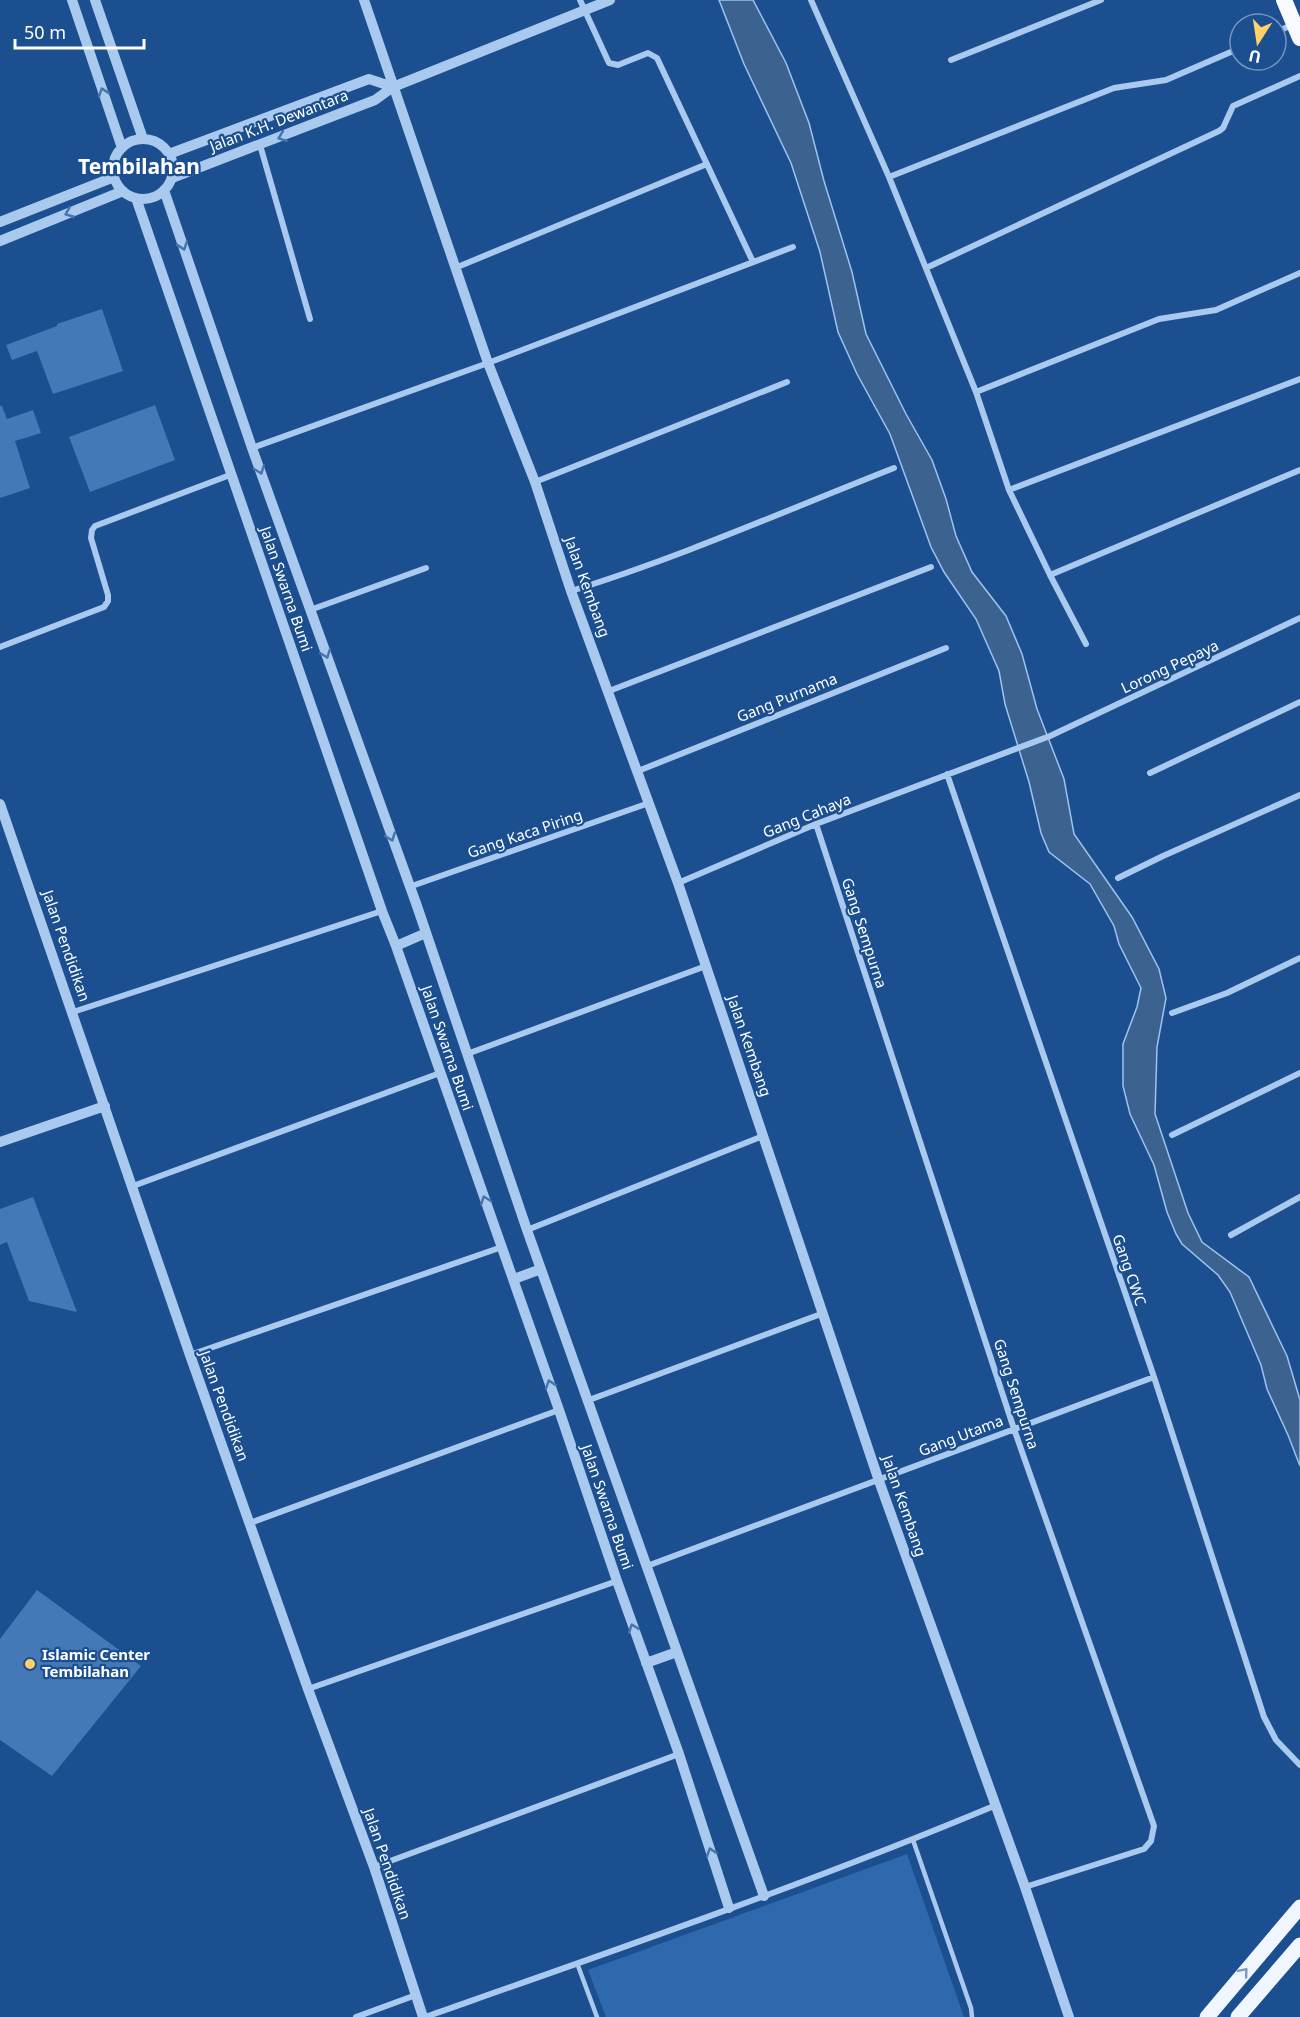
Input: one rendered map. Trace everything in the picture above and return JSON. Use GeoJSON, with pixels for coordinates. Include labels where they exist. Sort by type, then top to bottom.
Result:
{"type":"FeatureCollection","features":[{"type":"Feature","properties":{"kind":"highway"},"geometry":{"type":"LineString","coordinates":[[1284,0],[1297,31]]}},
{"type":"Feature","properties":{"kind":"main road"},"geometry":{"type":"LineString","coordinates":[[1207,2017],[1300,1907]]}},
{"type":"Feature","properties":{"kind":"main road"},"geometry":{"type":"LineString","coordinates":[[1238,2017],[1300,1945]]}},
{"type":"Feature","properties":{"kind":"street"},"geometry":{"type":"LineString","coordinates":[[72,0],[122,148]]}},
{"type":"Feature","properties":{"kind":"street"},"geometry":{"type":"LineString","coordinates":[[95,0],[143,139]]}},
{"type":"Feature","properties":{"kind":"street","name":"Jalan Kembang"},"geometry":{"type":"LineString","coordinates":[[364,0],[454,269],[535,482],[571,591],[678,882],[821,1314],[1069,2017]]}},
{"type":"Feature","properties":{"kind":"street"},"geometry":{"type":"LineString","coordinates":[[580,0],[612,64],[618,65],[648,53],[655,55],[753,262]]}},
{"type":"Feature","properties":{"kind":"street","name":"Jalan K.H. Dewantara"},"geometry":{"type":"LineString","coordinates":[[172,178],[375,100],[393,87],[610,0]]}},
{"type":"Feature","properties":{"kind":"street"},"geometry":{"type":"LineString","coordinates":[[810,0],[889,177],[926,268],[976,392],[1009,490],[1086,644]]}},
{"type":"Feature","properties":{"kind":"street"},"geometry":{"type":"LineString","coordinates":[[951,60],[1101,0]]}},
{"type":"Feature","properties":{"kind":"street"},"geometry":{"type":"LineString","coordinates":[[889,177],[1114,88],[1166,80],[1228,53]]}},
{"type":"Feature","properties":{"kind":"street"},"geometry":{"type":"LineString","coordinates":[[926,268],[1219,131],[1223,128],[1233,106],[1300,76]]}},
{"type":"Feature","properties":{"kind":"street","name":"Jalan K.H. Dewantara"},"geometry":{"type":"LineString","coordinates":[[169,153],[369,79],[393,87]]}},
{"type":"Feature","properties":{"kind":"street"},"geometry":{"type":"LineString","coordinates":[[143,139],[158,143],[169,153],[172,162],[172,178],[164,190],[151,198],[136,198],[123,191],[114,177],[114,161],[122,148],[128,143],[143,139]]}},
{"type":"Feature","properties":{"kind":"street"},"geometry":{"type":"LineString","coordinates":[[260,145],[310,319]]}},
{"type":"Feature","properties":{"kind":"street"},"geometry":{"type":"LineString","coordinates":[[454,269],[707,164]]}},
{"type":"Feature","properties":{"kind":"street"},"geometry":{"type":"LineString","coordinates":[[0,222],[114,177]]}},
{"type":"Feature","properties":{"kind":"street","name":"Jalan Swarna Bumi"},"geometry":{"type":"LineString","coordinates":[[164,190],[252,448],[426,933],[527,1230],[764,1896]]}},
{"type":"Feature","properties":{"kind":"street"},"geometry":{"type":"LineString","coordinates":[[0,241],[123,191]]}},
{"type":"Feature","properties":{"kind":"street","name":"Jalan Swarna Bumi"},"geometry":{"type":"LineString","coordinates":[[136,198],[382,911],[514,1279],[616,1581],[679,1754],[729,1908]]}},
{"type":"Feature","properties":{"kind":"street"},"geometry":{"type":"LineString","coordinates":[[252,448],[488,363],[793,247]]}},
{"type":"Feature","properties":{"kind":"street"},"geometry":{"type":"LineString","coordinates":[[976,392],[1159,320],[1216,310],[1300,273]]}},
{"type":"Feature","properties":{"kind":"street"},"geometry":{"type":"LineString","coordinates":[[1009,490],[1300,379]]}},
{"type":"Feature","properties":{"kind":"street"},"geometry":{"type":"LineString","coordinates":[[535,482],[787,382]]}},
{"type":"Feature","properties":{"kind":"street"},"geometry":{"type":"LineString","coordinates":[[571,591],[719,537],[894,468]]}},
{"type":"Feature","properties":{"kind":"street"},"geometry":{"type":"LineString","coordinates":[[1050,575],[1300,470]]}},
{"type":"Feature","properties":{"kind":"street"},"geometry":{"type":"LineString","coordinates":[[0,647],[104,607],[108,601],[108,595],[91,538],[95,526],[230,475]]}},
{"type":"Feature","properties":{"kind":"street"},"geometry":{"type":"LineString","coordinates":[[609,691],[931,567]]}},
{"type":"Feature","properties":{"kind":"street"},"geometry":{"type":"LineString","coordinates":[[310,610],[426,568]]}},
{"type":"Feature","properties":{"kind":"street","name":"Lorong Pepaya"},"geometry":{"type":"LineString","coordinates":[[1018,748],[1050,736],[1300,618]]}},
{"type":"Feature","properties":{"kind":"street","name":"Gang Purnama"},"geometry":{"type":"LineString","coordinates":[[638,771],[946,648]]}},
{"type":"Feature","properties":{"kind":"street"},"geometry":{"type":"LineString","coordinates":[[1150,774],[1300,702]]}},
{"type":"Feature","properties":{"kind":"street","name":"Gang Cahaya"},"geometry":{"type":"LineString","coordinates":[[678,882],[816,824],[1018,748]]}},
{"type":"Feature","properties":{"kind":"street","name":"Gang CWC"},"geometry":{"type":"LineString","coordinates":[[947,774],[1154,1377],[1264,1717],[1276,1740],[1300,1765]]}},
{"type":"Feature","properties":{"kind":"street"},"geometry":{"type":"LineString","coordinates":[[1118,878],[1300,795]]}},
{"type":"Feature","properties":{"kind":"street","name":"Gang Kaca Piring"},"geometry":{"type":"LineString","coordinates":[[409,887],[649,803]]}},
{"type":"Feature","properties":{"kind":"street","name":"Jalan Pendidikan"},"geometry":{"type":"LineString","coordinates":[[0,804],[190,1355],[308,1689],[374,1867],[424,2017]]}},
{"type":"Feature","properties":{"kind":"street","name":"Gang Sempurna"},"geometry":{"type":"LineString","coordinates":[[816,824],[1014,1429],[1154,1826],[1151,1841],[1144,1849],[1025,1887]]}},
{"type":"Feature","properties":{"kind":"street"},"geometry":{"type":"LineString","coordinates":[[73,1012],[382,911]]}},
{"type":"Feature","properties":{"kind":"street"},"geometry":{"type":"LineString","coordinates":[[396,945],[426,933]]}},
{"type":"Feature","properties":{"kind":"street"},"geometry":{"type":"LineString","coordinates":[[1172,1013],[1227,993],[1300,958]]}},
{"type":"Feature","properties":{"kind":"street"},"geometry":{"type":"LineString","coordinates":[[467,1054],[706,966]]}},
{"type":"Feature","properties":{"kind":"street"},"geometry":{"type":"LineString","coordinates":[[133,1186],[440,1072]]}},
{"type":"Feature","properties":{"kind":"street"},"geometry":{"type":"LineString","coordinates":[[1172,1135],[1300,1073]]}},
{"type":"Feature","properties":{"kind":"street"},"geometry":{"type":"LineString","coordinates":[[0,1142],[105,1106]]}},
{"type":"Feature","properties":{"kind":"street"},"geometry":{"type":"LineString","coordinates":[[527,1230],[763,1136]]}},
{"type":"Feature","properties":{"kind":"street"},"geometry":{"type":"LineString","coordinates":[[1231,1235],[1300,1197]]}},
{"type":"Feature","properties":{"kind":"street"},"geometry":{"type":"LineString","coordinates":[[190,1355],[502,1247]]}},
{"type":"Feature","properties":{"kind":"street"},"geometry":{"type":"LineString","coordinates":[[514,1279],[541,1269]]}},
{"type":"Feature","properties":{"kind":"street"},"geometry":{"type":"LineString","coordinates":[[589,1400],[821,1314]]}},
{"type":"Feature","properties":{"kind":"street","name":"Gang Utama"},"geometry":{"type":"LineString","coordinates":[[647,1566],[1154,1377]]}},
{"type":"Feature","properties":{"kind":"street"},"geometry":{"type":"LineString","coordinates":[[250,1523],[559,1410]]}},
{"type":"Feature","properties":{"kind":"street"},"geometry":{"type":"LineString","coordinates":[[308,1689],[616,1581]]}},
{"type":"Feature","properties":{"kind":"street"},"geometry":{"type":"LineString","coordinates":[[646,1663],[677,1652]]}},
{"type":"Feature","properties":{"kind":"street"},"geometry":{"type":"LineString","coordinates":[[374,1867],[679,1754]]}},
{"type":"Feature","properties":{"kind":"street"},"geometry":{"type":"LineString","coordinates":[[424,2017],[764,1896],[913,1840],[994,1806]]}},
{"type":"Feature","properties":{"kind":"street"},"geometry":{"type":"LineString","coordinates":[[356,2017],[416,1995]]}},
{"type":"Feature","properties":{"kind":"lane"},"geometry":{"type":"LineString","coordinates":[[913,1840],[971,2008],[972,2017]]}},
{"type":"Feature","properties":{"kind":"lane"},"geometry":{"type":"LineString","coordinates":[[577,1963],[597,2017]]}},
{"type":"Feature","properties":{"kind":"shaded area"},"geometry":{"type":"Polygon","coordinates":[[[719,0],[753,0],[786,63],[809,123],[852,272],[866,334],[932,460],[956,536],[972,572],[1006,616],[1022,654],[1037,709],[1064,779],[1074,834],[1132,917],[1159,969],[1166,998],[1157,1047],[1155,1114],[1188,1213],[1202,1242],[1249,1277],[1287,1356],[1300,1400],[1300,1466],[1267,1389],[1261,1365],[1230,1292],[1218,1275],[1182,1244],[1167,1212],[1154,1165],[1130,1114],[1123,1086],[1123,1044],[1137,1007],[1141,988],[1119,944],[1114,926],[1090,884],[1049,852],[1041,833],[1029,782],[1005,704],[999,671],[976,619],[944,572],[931,547],[890,434],[857,374],[838,332],[820,252],[791,163],[744,64],[719,0]]]}},
{"type":"Feature","properties":{"kind":"shaded area"},"geometry":{"type":"Polygon","coordinates":[[[907,1854],[964,2017],[606,2017],[588,1970],[907,1854]]]}},
{"type":"Feature","properties":{"kind":"building"},"geometry":{"type":"Polygon","coordinates":[[[102,309],[123,371],[53,394],[37,351],[12,360],[6,345],[102,309]]]}},
{"type":"Feature","properties":{"kind":"building"},"geometry":{"type":"Polygon","coordinates":[[[155,405],[175,460],[90,492],[69,437],[155,405]]]}},
{"type":"Feature","properties":{"kind":"building"},"geometry":{"type":"Polygon","coordinates":[[[0,406],[7,419],[33,410],[41,433],[15,441],[30,488],[0,498],[0,406]]]}},
{"type":"Feature","properties":{"kind":"building"},"geometry":{"type":"Polygon","coordinates":[[[33,1197],[77,1312],[29,1301],[7,1242],[0,1245],[0,1209],[33,1197]]]}},
{"type":"Feature","properties":{"kind":"building"},"geometry":{"type":"Polygon","coordinates":[[[37,1590],[141,1666],[52,1776],[0,1740],[0,1639],[37,1590]]]}},
{"type":"Feature","properties":{"kind":"place","name":"Islamic Center Tembilahan"},"geometry":{"type":"Point","coordinates":[30,1664]}},
{"type":"Feature","properties":{"kind":"district","name":"Tembilahan"},"geometry":{"type":"Point","coordinates":[139,167]}}]}
